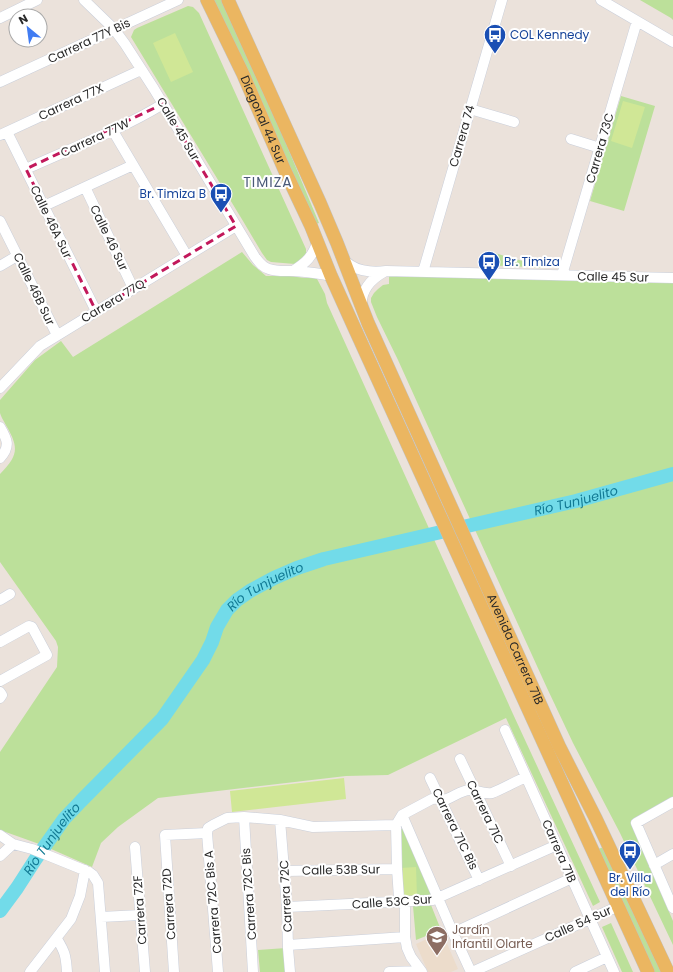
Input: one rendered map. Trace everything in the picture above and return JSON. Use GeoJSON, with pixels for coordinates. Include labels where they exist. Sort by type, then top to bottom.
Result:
{"type":"FeatureCollection","features":[{"type":"Feature","properties":{"kind":"main road","name":"Diagonal 44 Sur"},"geometry":{"type":"LineString","coordinates":[[208,0],[318,241],[331,276],[354,327]]}},
{"type":"Feature","properties":{"kind":"main road","name":"Diagonal 44 Sur"},"geometry":{"type":"LineString","coordinates":[[228,0],[320,203],[368,323]]}},
{"type":"Feature","properties":{"kind":"main road","name":"Avenida Carrera 71B"},"geometry":{"type":"LineString","coordinates":[[368,323],[618,906],[648,972]]}},
{"type":"Feature","properties":{"kind":"main road","name":"Avenida Carrera 71B"},"geometry":{"type":"LineString","coordinates":[[354,327],[530,698],[559,746],[596,819],[668,972]]}},
{"type":"Feature","properties":{"kind":"street"},"geometry":{"type":"LineString","coordinates":[[0,18],[37,0]]}},
{"type":"Feature","properties":{"kind":"street","name":"Calle 45 Sur"},"geometry":{"type":"LineString","coordinates":[[84,0],[114,29],[125,44],[255,257],[262,266],[268,269],[277,271],[293,271]]}},
{"type":"Feature","properties":{"kind":"street","name":"Carrera 77Y Bis"},"geometry":{"type":"LineString","coordinates":[[0,82],[178,0]]}},
{"type":"Feature","properties":{"kind":"street","name":"Carrera 74"},"geometry":{"type":"LineString","coordinates":[[423,272],[502,0]]}},
{"type":"Feature","properties":{"kind":"street"},"geometry":{"type":"LineString","coordinates":[[601,0],[673,42]]}},
{"type":"Feature","properties":{"kind":"street","name":"Carrera 73C"},"geometry":{"type":"LineString","coordinates":[[562,275],[637,21]]}},
{"type":"Feature","properties":{"kind":"street","name":"Carrera 77X"},"geometry":{"type":"LineString","coordinates":[[4,134],[141,70]]}},
{"type":"Feature","properties":{"kind":"street","name":"Carrera 77W"},"geometry":{"type":"LineString","coordinates":[[26,169],[113,130],[163,104]]}},
{"type":"Feature","properties":{"kind":"street"},"geometry":{"type":"LineString","coordinates":[[470,109],[514,122]]}},
{"type":"Feature","properties":{"kind":"street"},"geometry":{"type":"LineString","coordinates":[[113,130],[187,256]]}},
{"type":"Feature","properties":{"kind":"street","name":"Calle 46A Sur"},"geometry":{"type":"LineString","coordinates":[[4,134],[26,169],[96,311]]}},
{"type":"Feature","properties":{"kind":"street"},"geometry":{"type":"LineString","coordinates":[[571,139],[600,148]]}},
{"type":"Feature","properties":{"kind":"street"},"geometry":{"type":"LineString","coordinates":[[44,206],[133,165]]}},
{"type":"Feature","properties":{"kind":"street","name":"Calle 46 Sur"},"geometry":{"type":"LineString","coordinates":[[85,187],[134,288]]}},
{"type":"Feature","properties":{"kind":"street","name":"Calle 46B Sur"},"geometry":{"type":"LineString","coordinates":[[0,221],[57,335]]}},
{"type":"Feature","properties":{"kind":"street","name":"Carrera 77Q"},"geometry":{"type":"LineString","coordinates":[[0,388],[40,346],[236,226]]}},
{"type":"Feature","properties":{"kind":"street"},"geometry":{"type":"LineString","coordinates":[[293,271],[307,261],[318,241]]}},
{"type":"Feature","properties":{"kind":"street"},"geometry":{"type":"LineString","coordinates":[[0,266],[18,256]]}},
{"type":"Feature","properties":{"kind":"street","name":"Calle 45 Sur"},"geometry":{"type":"LineString","coordinates":[[342,256],[349,264],[364,271],[375,272],[386,271],[673,278]]}},
{"type":"Feature","properties":{"kind":"street"},"geometry":{"type":"LineString","coordinates":[[293,271],[321,273],[331,276]]}},
{"type":"Feature","properties":{"kind":"street"},"geometry":{"type":"LineString","coordinates":[[363,310],[361,302],[369,284],[376,276],[386,271]]}},
{"type":"Feature","properties":{"kind":"street"},"geometry":{"type":"LineString","coordinates":[[0,427],[5,436],[7,445],[5,453],[0,458]]}},
{"type":"Feature","properties":{"kind":"street"},"geometry":{"type":"LineString","coordinates":[[0,600],[10,594]]}},
{"type":"Feature","properties":{"kind":"street"},"geometry":{"type":"LineString","coordinates":[[0,642],[29,626],[32,627],[47,655],[0,681]]}},
{"type":"Feature","properties":{"kind":"street","name":"Carrera 71B"},"geometry":{"type":"LineString","coordinates":[[505,730],[614,972]]}},
{"type":"Feature","properties":{"kind":"street","name":"Carrera 71C"},"geometry":{"type":"LineString","coordinates":[[460,759],[511,866]]}},
{"type":"Feature","properties":{"kind":"street"},"geometry":{"type":"LineString","coordinates":[[421,971],[411,957],[407,948],[405,937],[405,907],[399,898],[396,825],[402,815],[432,799],[446,799],[466,790],[485,793],[493,792],[526,777]]}},
{"type":"Feature","properties":{"kind":"street","name":"Carrera 71C Bis"},"geometry":{"type":"LineString","coordinates":[[430,778],[479,880]]}},
{"type":"Feature","properties":{"kind":"street"},"geometry":{"type":"LineString","coordinates":[[673,802],[636,823],[673,908]]}},
{"type":"Feature","properties":{"kind":"street"},"geometry":{"type":"LineString","coordinates":[[402,815],[471,972]]}},
{"type":"Feature","properties":{"kind":"street"},"geometry":{"type":"LineString","coordinates":[[207,832],[208,828],[213,824],[227,818],[244,817],[280,820],[313,827],[396,825]]}},
{"type":"Feature","properties":{"kind":"street","name":"Carrera 72C Bis"},"geometry":{"type":"LineString","coordinates":[[244,817],[253,972]]}},
{"type":"Feature","properties":{"kind":"street","name":"Carrera 72C"},"geometry":{"type":"LineString","coordinates":[[280,820],[285,871],[290,972]]}},
{"type":"Feature","properties":{"kind":"street","name":"Carrera 72D"},"geometry":{"type":"LineString","coordinates":[[174,972],[165,835],[207,832]]}},
{"type":"Feature","properties":{"kind":"street","name":"Carrera 72C Bis A"},"geometry":{"type":"LineString","coordinates":[[207,832],[218,972]]}},
{"type":"Feature","properties":{"kind":"street"},"geometry":{"type":"LineString","coordinates":[[0,836],[13,844],[32,849],[85,870],[93,875],[98,883],[105,972]]}},
{"type":"Feature","properties":{"kind":"street"},"geometry":{"type":"LineString","coordinates":[[0,856],[13,844]]}},
{"type":"Feature","properties":{"kind":"street","name":"Calle 53C Sur"},"geometry":{"type":"LineString","coordinates":[[287,907],[428,901],[438,898],[557,845]]}},
{"type":"Feature","properties":{"kind":"street","name":"Carrera 72F"},"geometry":{"type":"LineString","coordinates":[[135,847],[145,972]]}},
{"type":"Feature","properties":{"kind":"street"},"geometry":{"type":"LineString","coordinates":[[654,865],[673,854]]}},
{"type":"Feature","properties":{"kind":"street","name":"Calle 53B Sur"},"geometry":{"type":"LineString","coordinates":[[285,871],[397,868]]}},
{"type":"Feature","properties":{"kind":"street"},"geometry":{"type":"LineString","coordinates":[[30,972],[71,919],[80,896],[85,870]]}},
{"type":"Feature","properties":{"kind":"street"},"geometry":{"type":"LineString","coordinates":[[453,933],[572,878]]}},
{"type":"Feature","properties":{"kind":"street","name":"Calle 54 Sur"},"geometry":{"type":"LineString","coordinates":[[471,972],[486,969],[618,906]]}},
{"type":"Feature","properties":{"kind":"street"},"geometry":{"type":"LineString","coordinates":[[101,917],[140,915]]}},
{"type":"Feature","properties":{"kind":"street"},"geometry":{"type":"LineString","coordinates":[[288,945],[405,937]]}},
{"type":"Feature","properties":{"kind":"street"},"geometry":{"type":"LineString","coordinates":[[56,939],[66,958],[67,972]]}},
{"type":"Feature","properties":{"kind":"street"},"geometry":{"type":"LineString","coordinates":[[575,972],[607,957]]}},
{"type":"Feature","properties":{"kind":"street"},"geometry":{"type":"LineString","coordinates":[[389,972],[421,971]]}},
{"type":"Feature","properties":{"kind":"highlighted area"},"geometry":{"type":"Polygon","coordinates":[[[163,104],[236,226],[96,311],[26,169],[163,104]]]}},
{"type":"Feature","properties":{"kind":"shaded area","name":"Jardín Infantil Olarte"},"geometry":{"type":"Polygon","coordinates":[[[442,932],[458,969],[451,972],[428,972],[416,944],[442,932]]]}},
{"type":"Feature","properties":{"kind":"green space"},"geometry":{"type":"Polygon","coordinates":[[[213,0],[221,0],[257,74],[319,223],[316,224],[213,0]]]}},
{"type":"Feature","properties":{"kind":"green space"},"geometry":{"type":"Polygon","coordinates":[[[640,0],[673,0],[673,20],[671,18],[640,0]]]}},
{"type":"Feature","properties":{"kind":"green space"},"geometry":{"type":"Polygon","coordinates":[[[188,6],[193,7],[199,13],[306,249],[306,255],[295,264],[271,262],[267,260],[131,37],[134,30],[137,28],[188,6]]]}},
{"type":"Feature","properties":{"kind":"green space"},"geometry":{"type":"Polygon","coordinates":[[[175,33],[193,72],[171,82],[153,43],[175,33]]]}},
{"type":"Feature","properties":{"kind":"green space"},"geometry":{"type":"Polygon","coordinates":[[[621,96],[655,106],[624,211],[590,201],[621,96]]]}},
{"type":"Feature","properties":{"kind":"green space"},"geometry":{"type":"Polygon","coordinates":[[[623,101],[645,107],[632,148],[611,141],[623,101]]]}},
{"type":"Feature","properties":{"kind":"green space"},"geometry":{"type":"Polygon","coordinates":[[[242,252],[253,265],[266,276],[305,278],[316,277],[325,294],[327,303],[513,714],[600,902],[593,906],[506,718],[388,775],[346,776],[158,798],[118,827],[101,843],[92,867],[42,845],[0,830],[0,752],[57,667],[58,647],[56,641],[0,562],[0,474],[13,457],[15,446],[11,434],[0,413],[0,400],[35,360],[61,341],[73,357],[242,252]]]}},
{"type":"Feature","properties":{"kind":"green space"},"geometry":{"type":"Polygon","coordinates":[[[491,252],[547,268],[486,265],[491,252]]]}},
{"type":"Feature","properties":{"kind":"green space"},"geometry":{"type":"Polygon","coordinates":[[[389,276],[673,281],[673,802],[632,826],[673,921],[673,945],[620,833],[573,743],[547,688],[377,317],[371,302],[371,298],[383,285],[389,284],[389,276]]]}},
{"type":"Feature","properties":{"kind":"green space"},"geometry":{"type":"Polygon","coordinates":[[[344,778],[346,799],[232,812],[230,791],[344,778]]]}},
{"type":"Feature","properties":{"kind":"green space"},"geometry":{"type":"Polygon","coordinates":[[[403,828],[432,897],[401,898],[400,830],[403,828]]]}},
{"type":"Feature","properties":{"kind":"green space"},"geometry":{"type":"Polygon","coordinates":[[[604,847],[663,972],[655,972],[598,849],[604,847]]]}},
{"type":"Feature","properties":{"kind":"green space"},"geometry":{"type":"Polygon","coordinates":[[[416,867],[417,897],[401,898],[400,868],[416,867]]]}},
{"type":"Feature","properties":{"kind":"green space"},"geometry":{"type":"Polygon","coordinates":[[[431,905],[441,930],[416,940],[413,906],[431,905]]]}},
{"type":"Feature","properties":{"kind":"green space"},"geometry":{"type":"Polygon","coordinates":[[[611,923],[633,972],[622,972],[602,927],[611,923]]]}},
{"type":"Feature","properties":{"kind":"green space"},"geometry":{"type":"Polygon","coordinates":[[[286,948],[287,972],[260,972],[258,950],[286,948]]]}},
{"type":"Feature","properties":{"kind":"waterway","name":"Río Tunjuelito"},"geometry":{"type":"LineString","coordinates":[[0,911],[64,819],[162,719],[203,660],[212,642],[217,627],[227,610],[237,600],[250,591],[297,568],[324,559],[576,501],[673,474]]}},
{"type":"Feature","properties":{"kind":"place","name":"COL Kennedy"},"geometry":{"type":"Point","coordinates":[495,54]}},
{"type":"Feature","properties":{"kind":"place","name":"Br. Timiza B"},"geometry":{"type":"Point","coordinates":[221,214]}},
{"type":"Feature","properties":{"kind":"place","name":"Br. Timiza"},"geometry":{"type":"Point","coordinates":[489,282]}},
{"type":"Feature","properties":{"kind":"place","name":"Br. Villa del Río"},"geometry":{"type":"Point","coordinates":[630,870]}},
{"type":"Feature","properties":{"kind":"place","name":"Jardín Infantil Olarte"},"geometry":{"type":"Point","coordinates":[437,956]}},
{"type":"Feature","properties":{"kind":"district","name":"TIMIZA"},"geometry":{"type":"Point","coordinates":[268,182]}}]}
